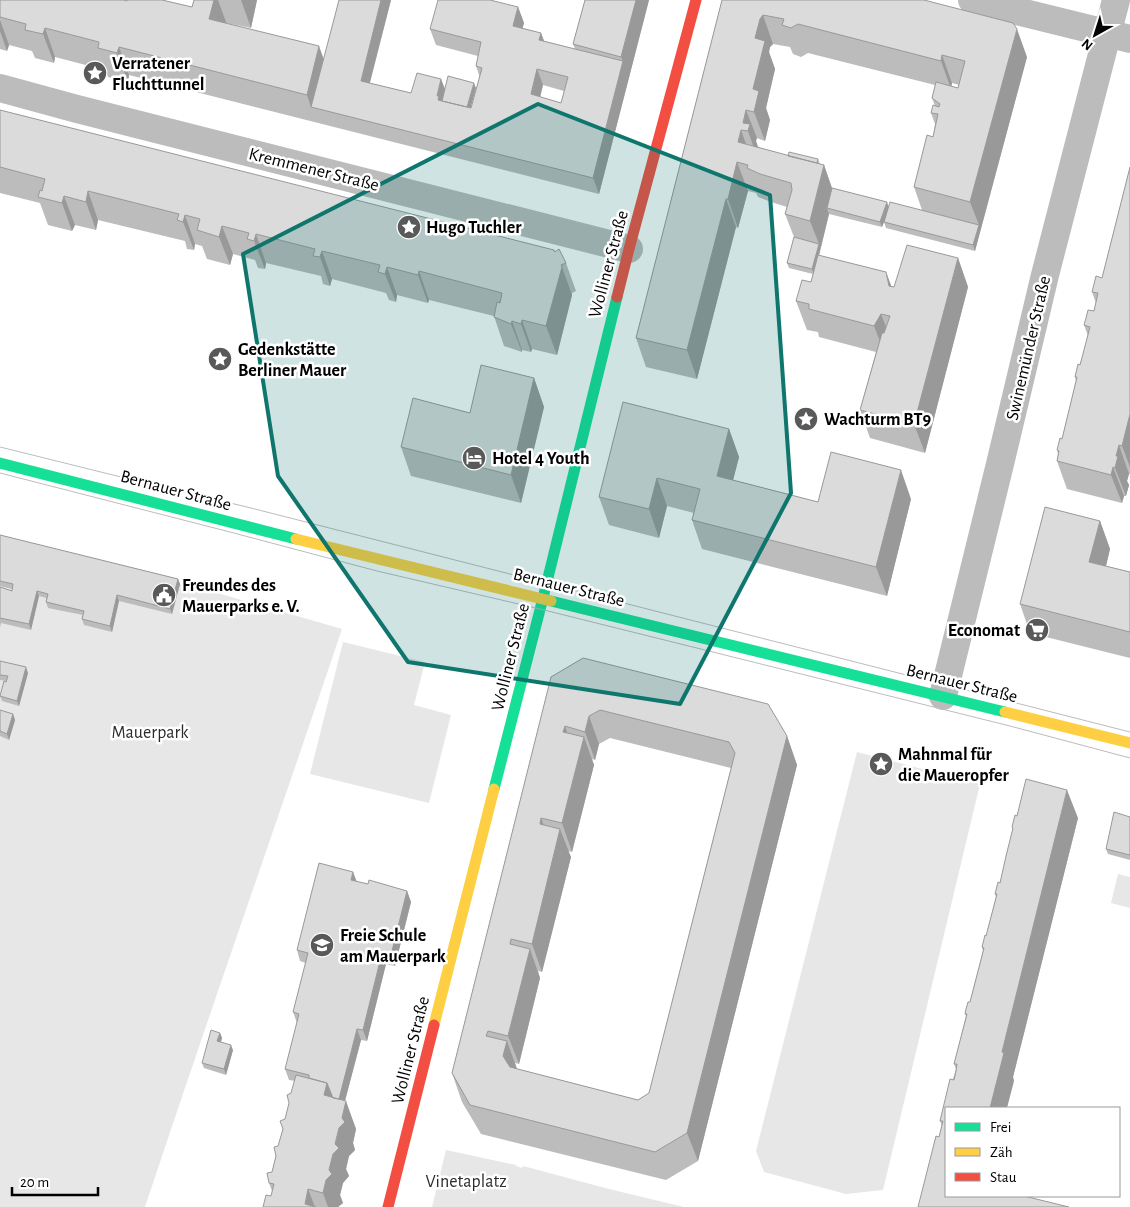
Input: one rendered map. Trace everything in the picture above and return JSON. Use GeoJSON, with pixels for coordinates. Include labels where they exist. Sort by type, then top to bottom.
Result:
{"type":"FeatureCollection","features":[{"type":"Feature","properties":{"kind":"street","name":"Wolliner Straße"},"geometry":{"type":"LineString","coordinates":[[388,1207],[543,598],[628,249],[696,0]]}},
{"type":"Feature","properties":{"kind":"street"},"geometry":{"type":"LineString","coordinates":[[972,0],[1119,36]]}},
{"type":"Feature","properties":{"kind":"street","name":"Swinemünder Straße"},"geometry":{"type":"LineString","coordinates":[[943,696],[1045,275],[1119,36],[1116,0]]}},
{"type":"Feature","properties":{"kind":"street","name":"Kremmener Straße"},"geometry":{"type":"LineString","coordinates":[[0,88],[628,249]]}},
{"type":"Feature","properties":{"kind":"street","name":"Bernauer Straße"},"geometry":{"type":"LineString","coordinates":[[0,463],[241,525],[1130,743]]}},
{"type":"Feature","properties":{"kind":"highlighted area"},"geometry":{"type":"Polygon","coordinates":[[[538,104],[770,195],[791,493],[680,704],[408,662],[278,476],[243,254],[538,104]]]}},
{"type":"Feature","properties":{"kind":"green space","name":"Mauerpark"},"geometry":{"type":"Polygon","coordinates":[[[0,540],[214,592],[342,629],[145,1207],[0,1207],[0,540]]]}},
{"type":"Feature","properties":{"kind":"green space"},"geometry":{"type":"Polygon","coordinates":[[[343,642],[425,662],[414,705],[451,715],[429,803],[310,774],[343,642]]]}},
{"type":"Feature","properties":{"kind":"green space"},"geometry":{"type":"Polygon","coordinates":[[[857,752],[980,784],[883,1190],[846,1194],[764,1172],[756,1151],[857,752]]]}},
{"type":"Feature","properties":{"kind":"green space"},"geometry":{"type":"Polygon","coordinates":[[[1118,874],[1130,877],[1130,908],[1111,903],[1118,874]]]}},
{"type":"Feature","properties":{"kind":"green space","name":"Vinetaplatz"},"geometry":{"type":"Polygon","coordinates":[[[446,1150],[516,1165],[522,1168],[523,1166],[684,1207],[432,1207],[446,1150]]]}},
{"type":"Feature","properties":{"kind":"building"},"geometry":{"type":"Polygon","coordinates":[[[0,0],[162,0],[192,7],[194,0],[214,0],[209,19],[319,46],[307,95],[119,47],[117,53],[98,48],[99,42],[45,28],[43,34],[25,30],[26,24],[0,17],[0,0]]]}},
{"type":"Feature","properties":{"kind":"building"},"geometry":{"type":"Polygon","coordinates":[[[339,0],[381,0],[361,81],[411,93],[417,73],[441,79],[437,96],[439,96],[438,100],[471,108],[482,68],[476,66],[481,42],[430,29],[438,0],[490,0],[518,7],[513,26],[541,33],[539,40],[623,61],[593,178],[311,107],[339,0]],[[537,69],[531,94],[561,103],[568,77],[537,69]]]}},
{"type":"Feature","properties":{"kind":"building"},"geometry":{"type":"Polygon","coordinates":[[[585,0],[636,0],[621,57],[573,44],[585,0]]]}},
{"type":"Feature","properties":{"kind":"building"},"geometry":{"type":"Polygon","coordinates":[[[722,0],[924,0],[1013,23],[1017,29],[970,202],[914,187],[927,135],[933,137],[938,114],[931,113],[933,105],[939,107],[940,104],[932,98],[936,82],[958,88],[965,61],[942,55],[941,61],[798,24],[791,28],[782,25],[784,19],[763,15],[760,19],[755,38],[765,41],[753,89],[759,91],[754,112],[746,110],[743,123],[750,124],[748,131],[741,130],[738,142],[824,165],[810,221],[785,214],[792,190],[791,183],[760,174],[747,168],[748,165],[737,162],[687,350],[636,338],[722,0]]]}},
{"type":"Feature","properties":{"kind":"building"},"geometry":{"type":"Polygon","coordinates":[[[448,76],[474,83],[467,107],[442,101],[448,76]]]}},
{"type":"Feature","properties":{"kind":"building"},"geometry":{"type":"Polygon","coordinates":[[[0,110],[554,250],[555,252],[559,249],[566,263],[561,265],[546,326],[522,320],[521,324],[512,321],[511,324],[494,317],[497,302],[500,303],[502,293],[419,271],[418,275],[387,267],[385,274],[378,272],[380,265],[322,251],[320,257],[313,256],[315,249],[256,234],[254,241],[247,239],[249,233],[222,226],[219,237],[197,230],[200,219],[185,215],[183,222],[177,220],[179,214],[88,191],[86,202],[64,196],[62,203],[38,197],[40,190],[42,191],[45,179],[0,167],[0,110]]]}},
{"type":"Feature","properties":{"kind":"building"},"geometry":{"type":"Polygon","coordinates":[[[789,152],[818,159],[817,163],[788,156],[789,152]]]}},
{"type":"Feature","properties":{"kind":"building"},"geometry":{"type":"Polygon","coordinates":[[[1130,167],[1130,414],[1122,446],[1119,445],[1115,468],[1113,467],[1111,475],[1057,461],[1059,451],[1057,450],[1060,438],[1062,439],[1077,377],[1075,377],[1078,364],[1080,365],[1090,327],[1084,325],[1088,310],[1094,311],[1098,293],[1092,292],[1096,276],[1102,278],[1130,167]]]}},
{"type":"Feature","properties":{"kind":"building"},"geometry":{"type":"Polygon","coordinates":[[[832,188],[887,202],[880,222],[827,208],[832,188]]]}},
{"type":"Feature","properties":{"kind":"building"},"geometry":{"type":"Polygon","coordinates":[[[890,202],[979,225],[973,245],[884,222],[890,202]]]}},
{"type":"Feature","properties":{"kind":"building"},"geometry":{"type":"Polygon","coordinates":[[[794,237],[819,244],[812,269],[787,263],[794,237]]]}},
{"type":"Feature","properties":{"kind":"building"},"geometry":{"type":"Polygon","coordinates":[[[907,245],[958,258],[914,424],[860,410],[882,333],[884,333],[890,316],[881,314],[874,326],[809,309],[809,304],[796,301],[802,280],[811,282],[818,255],[886,272],[889,286],[894,287],[907,245]]]}},
{"type":"Feature","properties":{"kind":"building"},"geometry":{"type":"Polygon","coordinates":[[[481,365],[534,378],[511,475],[401,447],[413,398],[470,413],[481,365]]]}},
{"type":"Feature","properties":{"kind":"building"},"geometry":{"type":"Polygon","coordinates":[[[623,402],[729,429],[717,476],[818,502],[831,452],[901,470],[876,567],[692,520],[700,489],[657,478],[649,509],[599,497],[623,402]]]}},
{"type":"Feature","properties":{"kind":"building"},"geometry":{"type":"Polygon","coordinates":[[[1045,507],[1100,521],[1089,562],[1130,572],[1130,632],[1020,604],[1045,507]]]}},
{"type":"Feature","properties":{"kind":"building"},"geometry":{"type":"Polygon","coordinates":[[[0,535],[178,579],[170,609],[117,595],[110,626],[82,619],[84,611],[46,602],[48,594],[37,591],[29,624],[0,618],[0,587],[12,591],[13,584],[0,581],[0,535]]]}},
{"type":"Feature","properties":{"kind":"building"},"geometry":{"type":"Polygon","coordinates":[[[583,658],[768,704],[787,736],[687,1133],[655,1152],[470,1105],[452,1073],[551,677],[583,658]],[[600,710],[589,716],[585,732],[565,726],[563,732],[584,737],[562,823],[541,818],[540,824],[560,829],[532,944],[511,939],[510,944],[530,949],[508,1036],[488,1031],[486,1036],[507,1041],[503,1056],[510,1067],[638,1100],[649,1093],[735,753],[729,742],[600,710]]]}},
{"type":"Feature","properties":{"kind":"building"},"geometry":{"type":"Polygon","coordinates":[[[0,661],[26,667],[17,701],[0,696],[4,681],[6,682],[8,676],[0,675],[0,661]]]}},
{"type":"Feature","properties":{"kind":"building"},"geometry":{"type":"Polygon","coordinates":[[[0,710],[13,714],[7,734],[0,731],[0,710]]]}},
{"type":"Feature","properties":{"kind":"building"},"geometry":{"type":"Polygon","coordinates":[[[1026,779],[1067,790],[1002,1052],[1004,1053],[990,1107],[945,1107],[945,1197],[1028,1197],[1069,1207],[918,1207],[936,1136],[939,1137],[943,1121],[940,1121],[950,1079],[954,1080],[957,1064],[954,1064],[967,1014],[965,1014],[966,1009],[968,1002],[970,1002],[984,948],[982,947],[997,894],[995,894],[998,882],[1000,883],[1015,815],[1017,816],[1026,779]]]}},
{"type":"Feature","properties":{"kind":"building"},"geometry":{"type":"Polygon","coordinates":[[[1114,812],[1130,817],[1130,855],[1106,849],[1114,812]]]}},
{"type":"Feature","properties":{"kind":"building"},"geometry":{"type":"Polygon","coordinates":[[[319,863],[353,872],[351,880],[368,884],[369,880],[407,891],[391,955],[382,953],[363,1030],[357,1029],[339,1099],[333,1098],[327,1083],[309,1078],[309,1075],[285,1069],[299,1014],[293,1012],[308,953],[297,950],[319,863]]]}},
{"type":"Feature","properties":{"kind":"building"},"geometry":{"type":"Polygon","coordinates":[[[211,1030],[220,1033],[217,1041],[231,1045],[224,1069],[202,1063],[211,1030]]]}},
{"type":"Feature","properties":{"kind":"building"},"geometry":{"type":"Polygon","coordinates":[[[296,1075],[327,1083],[324,1095],[346,1101],[342,1118],[345,1122],[339,1128],[335,1144],[339,1148],[333,1154],[329,1170],[332,1174],[326,1180],[323,1193],[308,1189],[305,1204],[316,1207],[263,1207],[266,1195],[271,1196],[274,1184],[269,1183],[267,1173],[272,1172],[276,1156],[274,1147],[278,1146],[283,1129],[280,1121],[285,1119],[289,1103],[287,1095],[291,1093],[296,1075]]]}},
{"type":"Feature","properties":{"kind":"tram line"},"geometry":{"type":"LineString","coordinates":[[0,447],[247,507],[1130,732]]}},
{"type":"Feature","properties":{"kind":"tram line"},"geometry":{"type":"LineString","coordinates":[[0,473],[377,571],[540,609],[1010,726],[1130,758]]}},
{"type":"Feature","properties":{"kind":"traffic: fast"},"geometry":{"type":"LineString","coordinates":[[494,789],[617,297]]}},
{"type":"Feature","properties":{"kind":"traffic: fast"},"geometry":{"type":"LineString","coordinates":[[0,463],[296,539]]}},
{"type":"Feature","properties":{"kind":"traffic: fast"},"geometry":{"type":"LineString","coordinates":[[551,601],[1005,712]]}},
{"type":"Feature","properties":{"kind":"traffic: slow"},"geometry":{"type":"LineString","coordinates":[[296,539],[551,601]]}},
{"type":"Feature","properties":{"kind":"traffic: slow"},"geometry":{"type":"LineString","coordinates":[[1005,712],[1130,743]]}},
{"type":"Feature","properties":{"kind":"traffic: slow"},"geometry":{"type":"LineString","coordinates":[[434,1025],[494,789]]}},
{"type":"Feature","properties":{"kind":"traffic: jam"},"geometry":{"type":"LineString","coordinates":[[617,297],[696,0]]}},
{"type":"Feature","properties":{"kind":"traffic: jam"},"geometry":{"type":"LineString","coordinates":[[388,1207],[434,1025]]}},
{"type":"Feature","properties":{"kind":"place","name":"Verratener Fluchttunnel"},"geometry":{"type":"Point","coordinates":[95,73]}},
{"type":"Feature","properties":{"kind":"place","name":"Hugo Tuchler"},"geometry":{"type":"Point","coordinates":[409,227]}},
{"type":"Feature","properties":{"kind":"place","name":"Gedenkstätte Berliner Mauer"},"geometry":{"type":"Point","coordinates":[220,359]}},
{"type":"Feature","properties":{"kind":"place","name":"Wachturm BT9"},"geometry":{"type":"Point","coordinates":[806,419]}},
{"type":"Feature","properties":{"kind":"place","name":"Hotel 4 Youth"},"geometry":{"type":"Point","coordinates":[474,458]}},
{"type":"Feature","properties":{"kind":"place","name":"Freundes des Mauerparks e. V."},"geometry":{"type":"Point","coordinates":[164,595]}},
{"type":"Feature","properties":{"kind":"place","name":"Economat"},"geometry":{"type":"Point","coordinates":[1037,630]}},
{"type":"Feature","properties":{"kind":"place","name":"Mahnmal für die Maueropfer"},"geometry":{"type":"Point","coordinates":[881,764]}},
{"type":"Feature","properties":{"kind":"place","name":"Freie Schule am Mauerpark"},"geometry":{"type":"Point","coordinates":[322,945]}}]}
